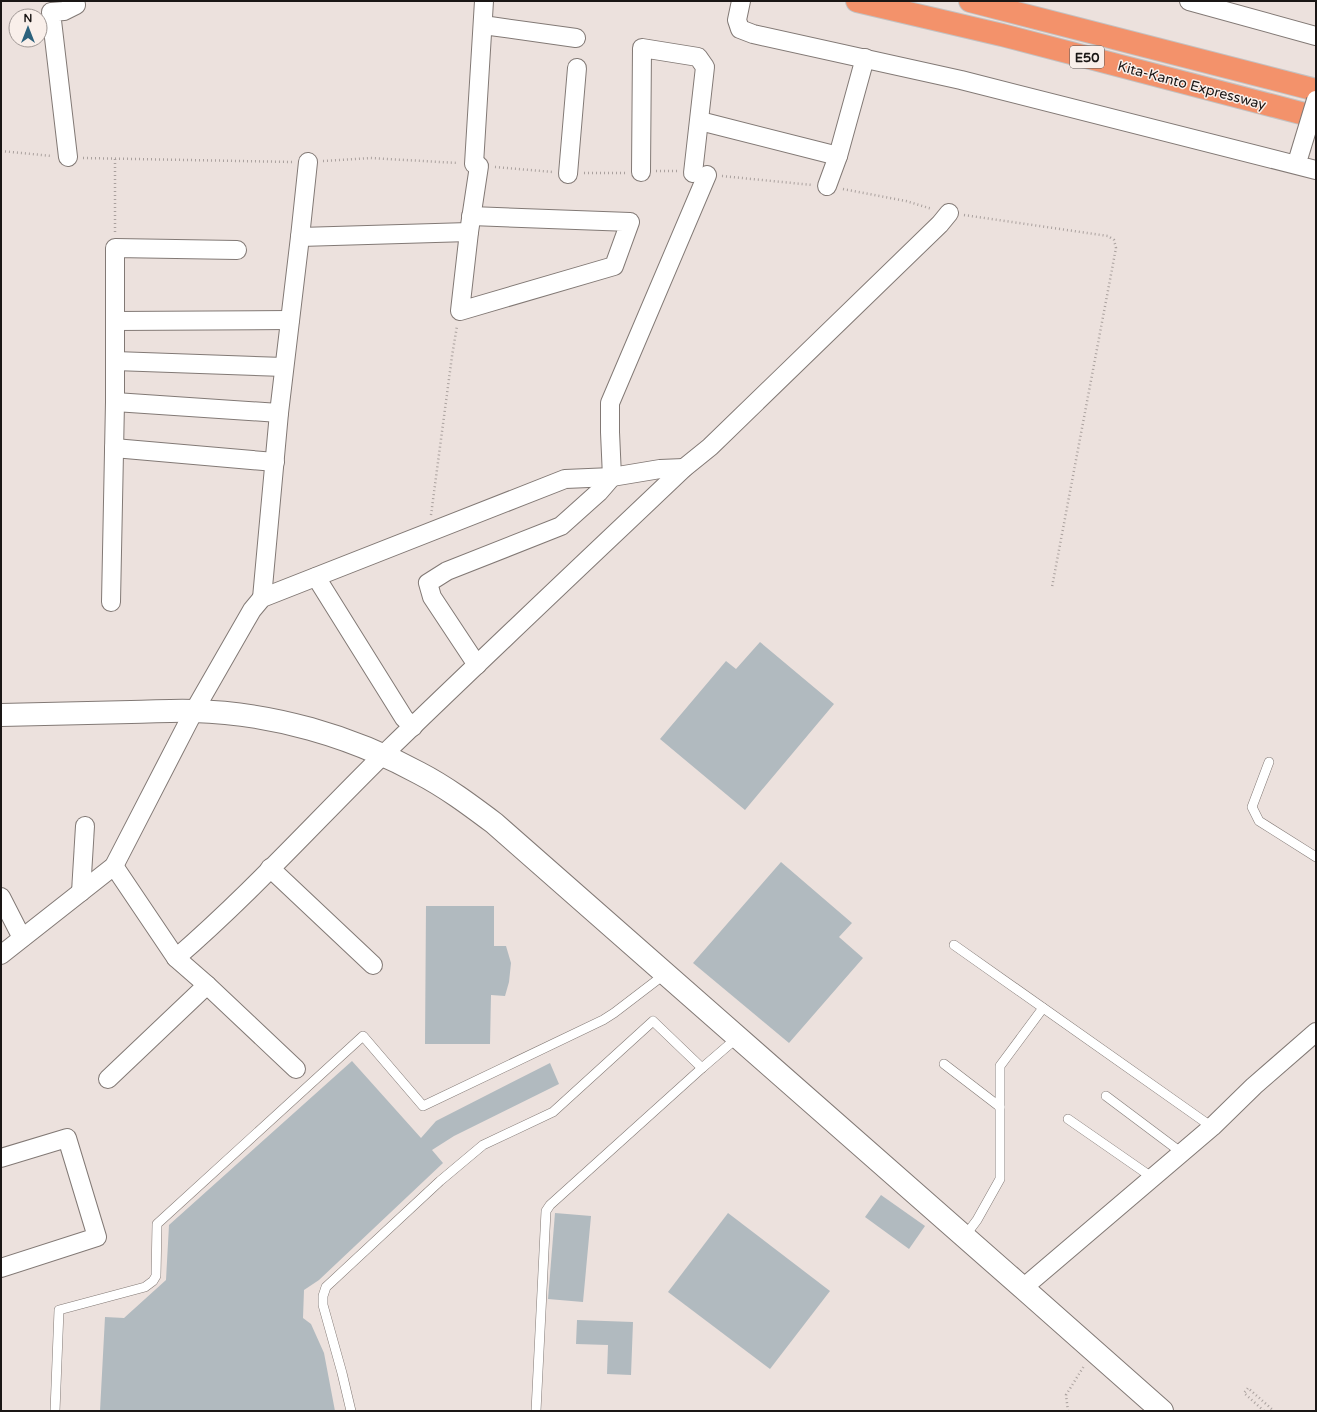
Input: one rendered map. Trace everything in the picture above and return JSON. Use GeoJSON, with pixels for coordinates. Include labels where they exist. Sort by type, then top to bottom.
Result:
{"type":"FeatureCollection","features":[{"type":"Feature","properties":{"kind":"highway","name":"Kita-Kanto Expressway"},"geometry":{"type":"LineString","coordinates":[[857,1],[1002,35],[1316,117]]}},
{"type":"Feature","properties":{"kind":"highway","name":"Kita-Kanto Expressway"},"geometry":{"type":"LineString","coordinates":[[970,1],[1316,90]]}},
{"type":"Feature","properties":{"kind":"street"},"geometry":{"type":"LineString","coordinates":[[68,157],[50,12],[64,11],[76,5],[75,1]]}},
{"type":"Feature","properties":{"kind":"street"},"geometry":{"type":"LineString","coordinates":[[300,238],[470,224],[630,222],[614,266],[460,311],[470,224],[477,165],[484,1]]}},
{"type":"Feature","properties":{"kind":"street"},"geometry":{"type":"LineString","coordinates":[[742,1],[737,20],[740,29],[753,34],[866,58],[1298,160],[1316,170]]}},
{"type":"Feature","properties":{"kind":"street"},"geometry":{"type":"LineString","coordinates":[[1189,1],[1316,36]]}},
{"type":"Feature","properties":{"kind":"street"},"geometry":{"type":"LineString","coordinates":[[483,25],[576,38]]}},
{"type":"Feature","properties":{"kind":"street"},"geometry":{"type":"LineString","coordinates":[[477,665],[432,597],[428,583],[446,571],[561,526],[599,492],[612,477],[610,403],[700,174],[700,121],[705,67],[698,57],[642,48],[641,172]]}},
{"type":"Feature","properties":{"kind":"street"},"geometry":{"type":"LineString","coordinates":[[827,186],[838,156],[866,58]]}},
{"type":"Feature","properties":{"kind":"street"},"geometry":{"type":"LineString","coordinates":[[568,174],[577,68]]}},
{"type":"Feature","properties":{"kind":"street"},"geometry":{"type":"LineString","coordinates":[[1298,160],[1316,100]]}},
{"type":"Feature","properties":{"kind":"street"},"geometry":{"type":"LineString","coordinates":[[700,121],[838,156]]}},
{"type":"Feature","properties":{"kind":"street"},"geometry":{"type":"LineString","coordinates":[[262,598],[279,413],[308,162]]}},
{"type":"Feature","properties":{"kind":"street"},"geometry":{"type":"LineString","coordinates":[[176,958],[232,906],[383,755],[477,665],[684,468],[710,447],[830,332],[940,224],[949,213]]}},
{"type":"Feature","properties":{"kind":"street"},"geometry":{"type":"LineString","coordinates":[[110,602],[115,402],[115,248],[237,250]]}},
{"type":"Feature","properties":{"kind":"street"},"geometry":{"type":"LineString","coordinates":[[115,321],[290,320]]}},
{"type":"Feature","properties":{"kind":"street"},"geometry":{"type":"LineString","coordinates":[[115,361],[284,367]]}},
{"type":"Feature","properties":{"kind":"street"},"geometry":{"type":"LineString","coordinates":[[115,402],[279,413]]}},
{"type":"Feature","properties":{"kind":"street"},"geometry":{"type":"LineString","coordinates":[[114,448],[275,462]]}},
{"type":"Feature","properties":{"kind":"street"},"geometry":{"type":"LineString","coordinates":[[1,955],[114,866],[194,710],[252,610],[262,598],[565,479],[612,477],[660,469],[684,468]]}},
{"type":"Feature","properties":{"kind":"street"},"geometry":{"type":"LineString","coordinates":[[316,577],[404,718],[413,727]]}},
{"type":"Feature","properties":{"kind":"street"},"geometry":{"type":"LineString","coordinates":[[1,716],[194,710],[245,715],[281,721],[326,734],[383,755],[421,773],[468,803],[494,823],[1162,1411]]}},
{"type":"Feature","properties":{"kind":"street"},"geometry":{"type":"LineString","coordinates":[[81,892],[85,826]]}},
{"type":"Feature","properties":{"kind":"street"},"geometry":{"type":"LineString","coordinates":[[114,866],[176,958],[207,985],[296,1069]]}},
{"type":"Feature","properties":{"kind":"street"},"geometry":{"type":"LineString","coordinates":[[270,868],[373,965]]}},
{"type":"Feature","properties":{"kind":"street"},"geometry":{"type":"LineString","coordinates":[[1,898],[22,938]]}},
{"type":"Feature","properties":{"kind":"street"},"geometry":{"type":"LineString","coordinates":[[108,1079],[207,985]]}},
{"type":"Feature","properties":{"kind":"street"},"geometry":{"type":"LineString","coordinates":[[1023,1288],[1212,1127],[1254,1086],[1316,1032]]}},
{"type":"Feature","properties":{"kind":"street"},"geometry":{"type":"LineString","coordinates":[[1,1158],[67,1138],[97,1237],[1,1268]]}},
{"type":"Feature","properties":{"kind":"lane"},"geometry":{"type":"LineString","coordinates":[[1270,762],[1252,807],[1259,821],[1316,857]]}},
{"type":"Feature","properties":{"kind":"lane"},"geometry":{"type":"LineString","coordinates":[[954,945],[1212,1127]]}},
{"type":"Feature","properties":{"kind":"lane"},"geometry":{"type":"LineString","coordinates":[[55,1411],[59,1310],[150,1285],[156,1276],[157,1224],[363,1036],[423,1106],[603,1020],[665,974]]}},
{"type":"Feature","properties":{"kind":"lane"},"geometry":{"type":"LineString","coordinates":[[965,1236],[977,1220],[1000,1179],[1000,1066],[1043,1008]]}},
{"type":"Feature","properties":{"kind":"lane"},"geometry":{"type":"LineString","coordinates":[[351,1411],[341,1366],[323,1305],[323,1296],[326,1287],[440,1181],[483,1145],[553,1112],[653,1021],[702,1068]]}},
{"type":"Feature","properties":{"kind":"lane"},"geometry":{"type":"LineString","coordinates":[[536,1411],[546,1211],[550,1204],[738,1037]]}},
{"type":"Feature","properties":{"kind":"lane"},"geometry":{"type":"LineString","coordinates":[[944,1064],[1000,1108]]}},
{"type":"Feature","properties":{"kind":"lane"},"geometry":{"type":"LineString","coordinates":[[1106,1096],[1182,1153]]}},
{"type":"Feature","properties":{"kind":"lane"},"geometry":{"type":"LineString","coordinates":[[1068,1119],[1153,1178]]}},
{"type":"Feature","properties":{"kind":"path"},"geometry":{"type":"LineString","coordinates":[[115,159],[115,248]]}},
{"type":"Feature","properties":{"kind":"path"},"geometry":{"type":"LineString","coordinates":[[429,532],[452,356],[460,311]]}},
{"type":"Feature","properties":{"kind":"path"},"geometry":{"type":"LineString","coordinates":[[1068,1411],[1066,1395],[1094,1351]]}},
{"type":"Feature","properties":{"kind":"path"},"geometry":{"type":"LineString","coordinates":[[1264,1411],[1244,1393],[1248,1388],[1274,1411]]}},
{"type":"Feature","properties":{"kind":"building"},"geometry":{"type":"Polygon","coordinates":[[[760,642],[834,704],[745,810],[660,739],[726,661],[736,669],[760,642]]]}},
{"type":"Feature","properties":{"kind":"building"},"geometry":{"type":"Polygon","coordinates":[[[781,862],[852,923],[839,937],[863,958],[789,1043],[693,963],[781,862]]]}},
{"type":"Feature","properties":{"kind":"building"},"geometry":{"type":"Polygon","coordinates":[[[426,906],[494,906],[494,946],[506,946],[511,963],[509,982],[505,996],[491,995],[490,1044],[425,1044],[426,906]]]}},
{"type":"Feature","properties":{"kind":"building"},"geometry":{"type":"Polygon","coordinates":[[[352,1061],[421,1138],[436,1121],[550,1063],[559,1084],[454,1136],[432,1150],[443,1163],[319,1280],[304,1290],[303,1318],[311,1324],[324,1353],[335,1411],[100,1411],[105,1317],[124,1318],[166,1280],[169,1225],[352,1061]]]}},
{"type":"Feature","properties":{"kind":"building"},"geometry":{"type":"Polygon","coordinates":[[[881,1195],[925,1226],[909,1249],[865,1217],[881,1195]]]}},
{"type":"Feature","properties":{"kind":"building"},"geometry":{"type":"Polygon","coordinates":[[[555,1213],[591,1216],[583,1302],[548,1299],[555,1213]]]}},
{"type":"Feature","properties":{"kind":"building"},"geometry":{"type":"Polygon","coordinates":[[[728,1213],[830,1291],[770,1369],[668,1292],[728,1213]]]}},
{"type":"Feature","properties":{"kind":"building"},"geometry":{"type":"Polygon","coordinates":[[[577,1320],[633,1322],[631,1375],[607,1374],[608,1345],[576,1344],[577,1320]]]}}]}
